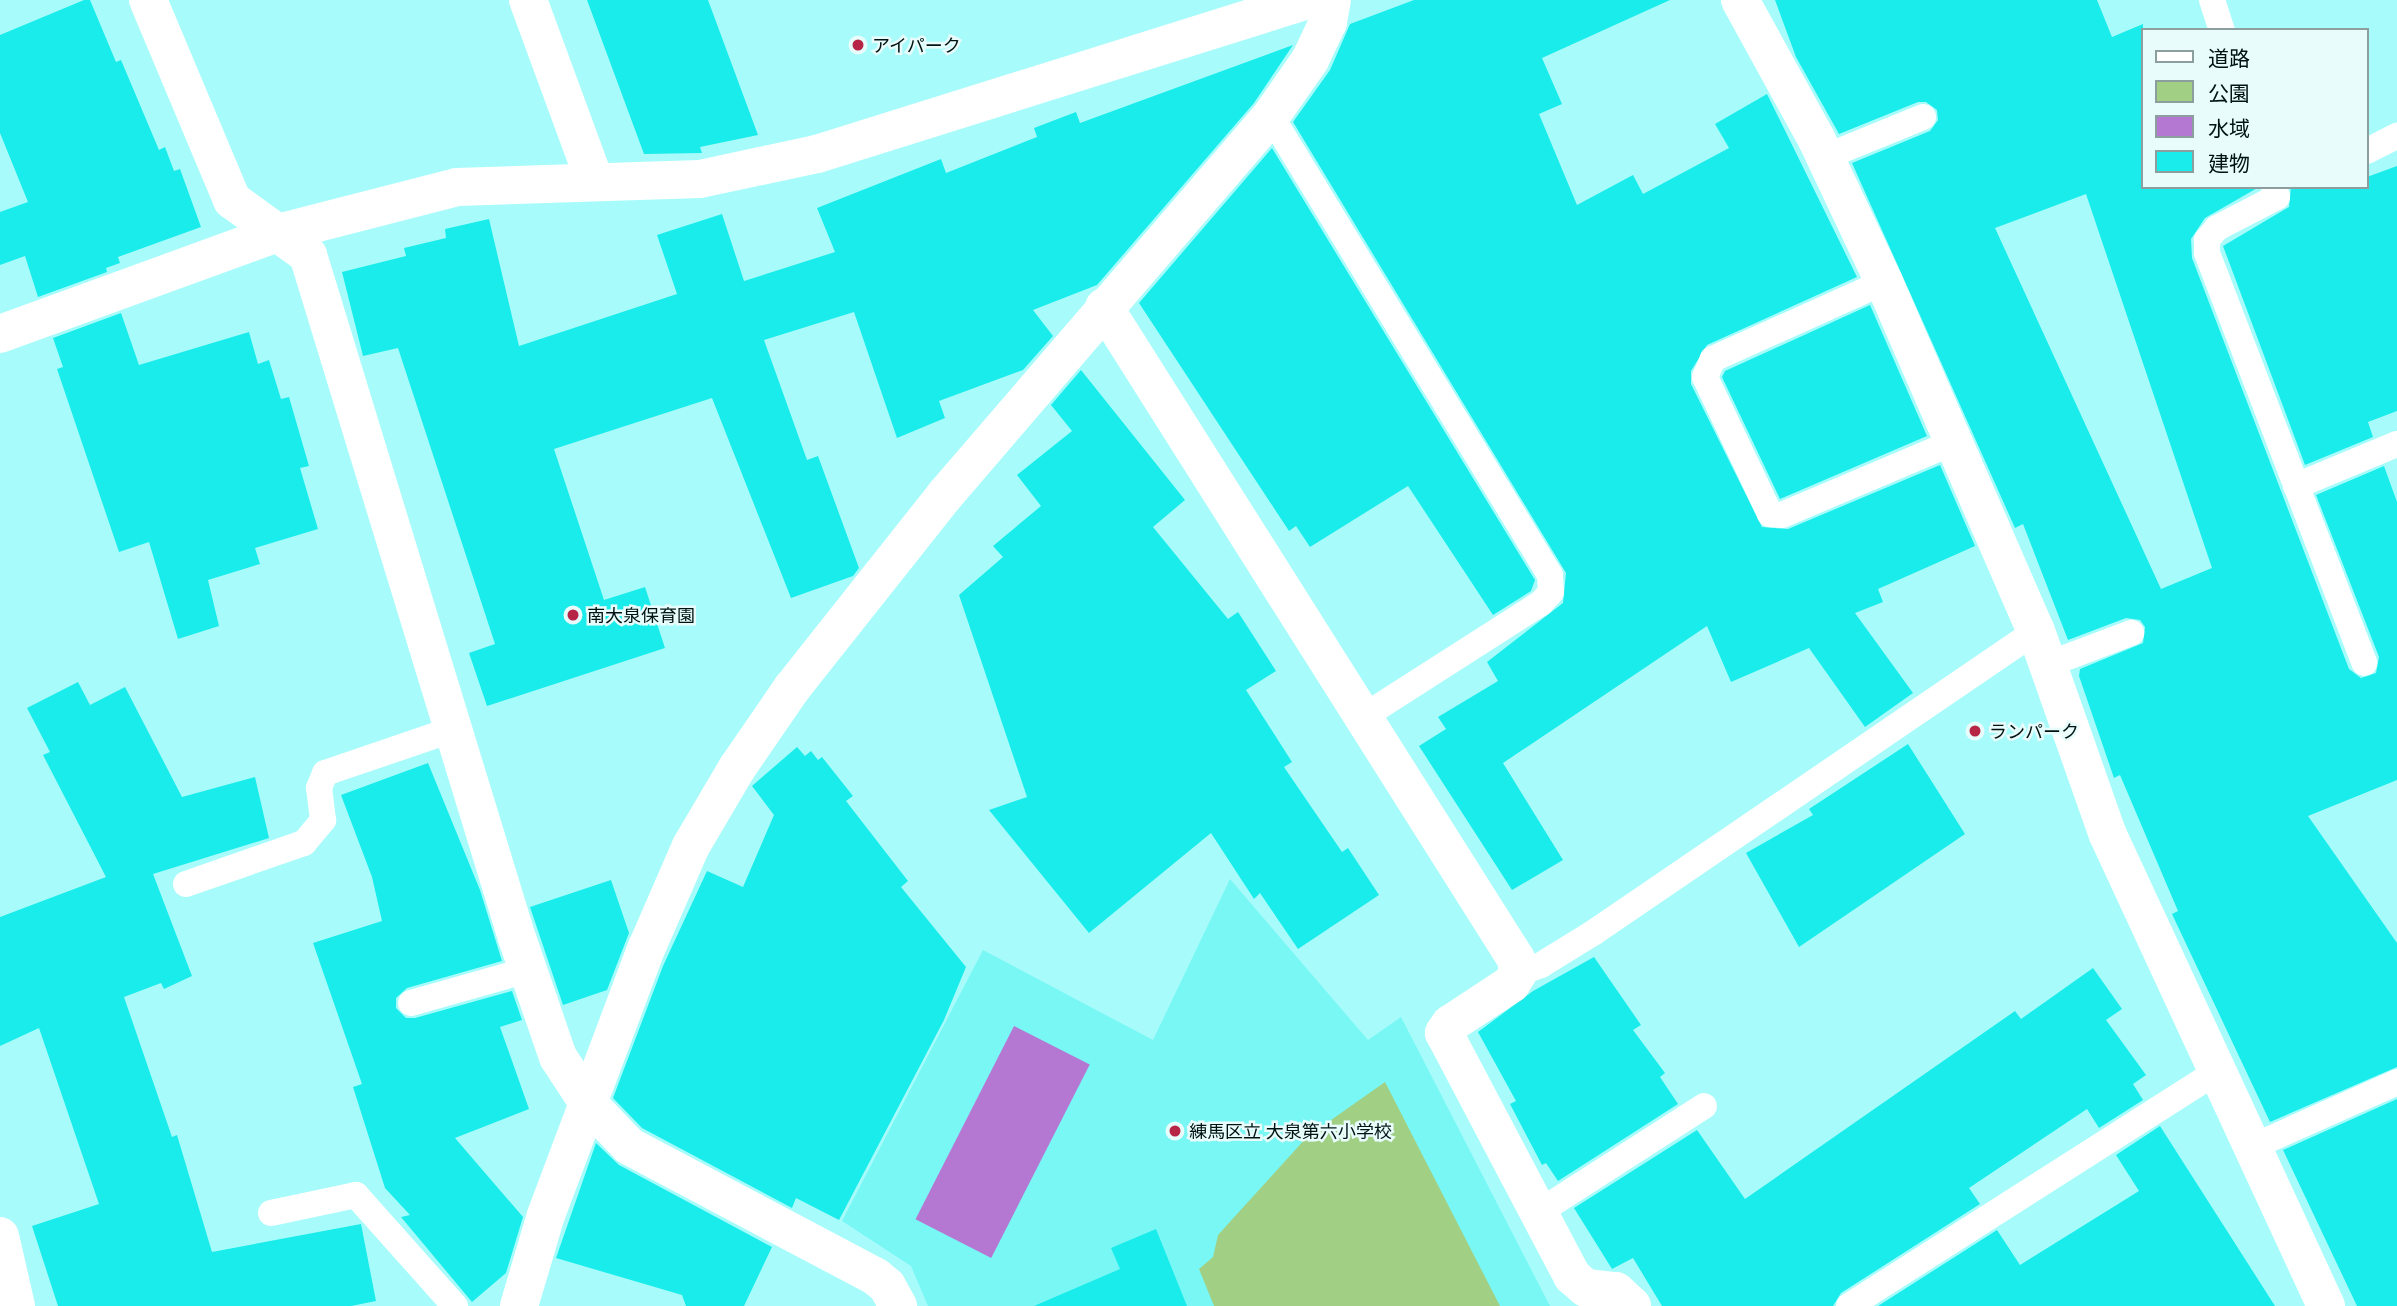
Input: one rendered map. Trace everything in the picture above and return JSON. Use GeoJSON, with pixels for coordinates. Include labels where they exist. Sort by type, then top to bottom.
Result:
{"type":"FeatureCollection","features":[{"type":"Feature","properties":{"kind":"street"},"geometry":{"type":"LineString","coordinates":[[148,0],[232,200],[309,255],[453,729],[558,1057],[588,1103],[629,1146],[876,1277],[887,1286],[898,1306]]}},
{"type":"Feature","properties":{"kind":"street"},"geometry":{"type":"LineString","coordinates":[[528,0],[595,182]]}},
{"type":"Feature","properties":{"kind":"street"},"geometry":{"type":"LineString","coordinates":[[0,334],[278,233],[457,187],[700,179],[817,154],[1308,0]]}},
{"type":"Feature","properties":{"kind":"street"},"geometry":{"type":"LineString","coordinates":[[519,1306],[588,1103],[680,871],[737,768],[792,688],[944,495],[1271,116],[1310,60],[1328,22],[1332,0]]}},
{"type":"Feature","properties":{"kind":"street"},"geometry":{"type":"LineString","coordinates":[[1740,0],[1825,157],[1884,282],[2043,648],[2108,835],[2326,1306]]}},
{"type":"Feature","properties":{"kind":"street"},"geometry":{"type":"LineString","coordinates":[[1104,307],[1516,959],[1518,974],[1511,984],[1444,1033],[1578,1284],[1616,1292],[1632,1306]]}},
{"type":"Feature","properties":{"kind":"street"},"geometry":{"type":"LineString","coordinates":[[0,1237],[16,1306]]}},
{"type":"Feature","properties":{"kind":"lane"},"geometry":{"type":"LineString","coordinates":[[2212,0],[2221,28]]}},
{"type":"Feature","properties":{"kind":"lane"},"geometry":{"type":"LineString","coordinates":[[1271,116],[1550,575],[1551,592],[1541,603],[1363,718]]}},
{"type":"Feature","properties":{"kind":"lane"},"geometry":{"type":"LineString","coordinates":[[1825,157],[1923,117]]}},
{"type":"Feature","properties":{"kind":"lane"},"geometry":{"type":"LineString","coordinates":[[2369,150],[2397,136]]}},
{"type":"Feature","properties":{"kind":"lane"},"geometry":{"type":"LineString","coordinates":[[2282,190],[2217,228],[2207,240],[2207,253],[2364,663]]}},
{"type":"Feature","properties":{"kind":"lane"},"geometry":{"type":"LineString","coordinates":[[1884,282],[1713,359],[1705,368],[1705,377],[1770,514],[1782,515],[1954,442]]}},
{"type":"Feature","properties":{"kind":"lane"},"geometry":{"type":"LineString","coordinates":[[2296,486],[2397,444]]}},
{"type":"Feature","properties":{"kind":"lane"},"geometry":{"type":"LineString","coordinates":[[1518,974],[1541,965],[1593,933],[2043,648],[2131,633]]}},
{"type":"Feature","properties":{"kind":"lane"},"geometry":{"type":"LineString","coordinates":[[186,884],[304,843],[323,820],[319,788],[325,773],[453,729]]}},
{"type":"Feature","properties":{"kind":"lane"},"geometry":{"type":"LineString","coordinates":[[411,1003],[528,970]]}},
{"type":"Feature","properties":{"kind":"lane"},"geometry":{"type":"LineString","coordinates":[[1849,1306],[2216,1072]]}},
{"type":"Feature","properties":{"kind":"lane"},"geometry":{"type":"LineString","coordinates":[[2252,1147],[2397,1082]]}},
{"type":"Feature","properties":{"kind":"lane"},"geometry":{"type":"LineString","coordinates":[[1539,1212],[1704,1106]]}},
{"type":"Feature","properties":{"kind":"lane"},"geometry":{"type":"LineString","coordinates":[[271,1213],[356,1195],[455,1306]]}},
{"type":"Feature","properties":{"kind":"shaded area","name":"練馬区立 大泉第六小学校"},"geometry":{"type":"Polygon","coordinates":[[[1230,879],[1368,1040],[1401,1017],[1550,1306],[928,1306],[911,1266],[842,1221],[983,950],[1153,1040],[1230,879]]]}},
{"type":"Feature","properties":{"kind":"green space"},"geometry":{"type":"Polygon","coordinates":[[[1385,1082],[1500,1306],[1214,1306],[1199,1269],[1213,1257],[1218,1235],[1307,1137],[1385,1082]]]}},
{"type":"Feature","properties":{"kind":"water"},"geometry":{"type":"Polygon","coordinates":[[[1014,1026],[1090,1065],[991,1258],[915,1219],[1014,1026]]]}},
{"type":"Feature","properties":{"kind":"building"},"geometry":{"type":"Polygon","coordinates":[[[84,0],[90,0],[116,62],[121,60],[159,150],[165,147],[174,171],[180,169],[201,227],[118,257],[120,263],[106,268],[107,272],[38,297],[25,256],[0,265],[0,212],[28,202],[0,133],[0,35],[84,0]]]}},
{"type":"Feature","properties":{"kind":"building"},"geometry":{"type":"Polygon","coordinates":[[[587,0],[708,0],[758,135],[700,147],[702,153],[644,154],[587,0]]]}},
{"type":"Feature","properties":{"kind":"building"},"geometry":{"type":"Polygon","coordinates":[[[1414,0],[1670,0],[1542,58],[1562,104],[1539,114],[1577,205],[1633,175],[1643,194],[1729,148],[1715,124],[1767,94],[1857,277],[1707,345],[1691,371],[1691,384],[1762,527],[1788,529],[1940,465],[1975,546],[1878,589],[1883,602],[1855,613],[1913,693],[1865,727],[1809,648],[1731,682],[1707,626],[1503,763],[1563,860],[1512,890],[1419,746],[1446,729],[1438,717],[1498,681],[1487,662],[1563,603],[1566,573],[1293,122],[1330,70],[1350,24],[1414,0]]]}},
{"type":"Feature","properties":{"kind":"building"},"geometry":{"type":"Polygon","coordinates":[[[1775,0],[2097,0],[2112,37],[2143,24],[2142,189],[2256,189],[2205,218],[2191,239],[2192,258],[2349,669],[2361,678],[2376,673],[2379,657],[2316,495],[2384,466],[2397,502],[2397,780],[2308,816],[2397,943],[2397,1067],[2270,1122],[2172,914],[2178,911],[2120,775],[2114,778],[2079,676],[2080,669],[2143,643],[2145,627],[2140,620],[2126,618],[2068,640],[2023,524],[2015,528],[1852,163],[1930,131],[1938,120],[1937,110],[1926,102],[1918,102],[1839,134],[1796,57],[1775,0]],[[2086,194],[1995,228],[2161,589],[2212,568],[2086,194]]]}},
{"type":"Feature","properties":{"kind":"building"},"geometry":{"type":"Polygon","coordinates":[[[1293,45],[1254,103],[1097,285],[1033,310],[1053,336],[1023,370],[939,401],[945,418],[897,438],[854,312],[764,340],[807,460],[818,456],[859,568],[853,576],[791,598],[712,398],[554,449],[604,600],[645,587],[665,648],[487,706],[469,653],[495,644],[398,348],[363,356],[342,272],[406,256],[404,248],[446,238],[445,229],[489,219],[519,346],[677,294],[657,235],[722,214],[744,281],[835,252],[817,208],[941,159],[946,173],[1037,137],[1034,128],[1076,112],[1080,123],[1293,45]]]}},
{"type":"Feature","properties":{"kind":"building"},"geometry":{"type":"Polygon","coordinates":[[[1272,148],[1535,580],[1531,591],[1493,615],[1408,486],[1310,547],[1296,526],[1289,531],[1139,303],[1272,148]]]}},
{"type":"Feature","properties":{"kind":"building"},"geometry":{"type":"Polygon","coordinates":[[[2397,166],[2397,411],[2368,422],[2373,437],[2305,465],[2223,246],[2289,207],[2291,189],[2369,189],[2369,176],[2397,166]]]}},
{"type":"Feature","properties":{"kind":"building"},"geometry":{"type":"Polygon","coordinates":[[[1870,305],[1927,436],[1780,499],[1722,377],[1725,371],[1870,305]]]}},
{"type":"Feature","properties":{"kind":"building"},"geometry":{"type":"Polygon","coordinates":[[[121,313],[139,365],[249,332],[258,364],[269,360],[281,399],[289,397],[309,466],[300,468],[318,529],[255,548],[260,564],[208,580],[219,626],[178,639],[149,542],[119,552],[57,369],[63,367],[53,338],[121,313]]]}},
{"type":"Feature","properties":{"kind":"building"},"geometry":{"type":"Polygon","coordinates":[[[1081,370],[1185,500],[1153,527],[1228,619],[1238,612],[1276,671],[1246,690],[1292,762],[1284,767],[1342,852],[1348,848],[1379,895],[1298,949],[1260,893],[1254,899],[1211,833],[1089,933],[989,810],[1027,797],[959,595],[1003,557],[993,546],[1041,506],[1017,475],[1072,431],[1051,405],[1081,370]]]}},
{"type":"Feature","properties":{"kind":"building"},"geometry":{"type":"Polygon","coordinates":[[[78,682],[90,705],[125,687],[182,797],[255,777],[269,838],[153,874],[192,976],[164,989],[161,983],[124,997],[172,1137],[177,1135],[212,1252],[361,1224],[376,1301],[351,1306],[58,1306],[32,1226],[99,1204],[39,1028],[0,1046],[0,917],[106,877],[43,755],[50,752],[27,708],[78,682]]]}},
{"type":"Feature","properties":{"kind":"building"},"geometry":{"type":"Polygon","coordinates":[[[1908,744],[1965,834],[1799,947],[1746,853],[1813,815],[1809,809],[1908,744]]]}},
{"type":"Feature","properties":{"kind":"building"},"geometry":{"type":"Polygon","coordinates":[[[797,747],[805,756],[811,751],[818,760],[822,757],[853,796],[846,801],[908,881],[901,887],[966,967],[944,1020],[839,1220],[796,1198],[792,1208],[642,1128],[613,1098],[663,966],[707,871],[743,887],[774,815],[752,786],[797,747]]]}},
{"type":"Feature","properties":{"kind":"building"},"geometry":{"type":"Polygon","coordinates":[[[428,763],[480,890],[502,961],[407,988],[396,998],[396,1008],[406,1018],[415,1018],[512,991],[522,1020],[500,1027],[529,1109],[455,1138],[523,1217],[506,1273],[472,1302],[401,1217],[410,1215],[385,1188],[353,1087],[362,1084],[313,943],[382,921],[372,877],[341,795],[428,763]]]}},
{"type":"Feature","properties":{"kind":"building"},"geometry":{"type":"Polygon","coordinates":[[[611,880],[629,933],[607,990],[563,1005],[530,907],[611,880]]]}},
{"type":"Feature","properties":{"kind":"building"},"geometry":{"type":"Polygon","coordinates":[[[1594,957],[1641,1025],[1633,1030],[1665,1073],[1660,1077],[1678,1104],[1558,1181],[1546,1163],[1542,1165],[1510,1104],[1516,1101],[1478,1032],[1533,991],[1594,957]]]}},
{"type":"Feature","properties":{"kind":"building"},"geometry":{"type":"Polygon","coordinates":[[[2093,968],[2122,1009],[2106,1020],[2146,1075],[2133,1084],[2143,1100],[2099,1128],[2087,1109],[1969,1188],[1980,1204],[1841,1293],[1833,1306],[1662,1306],[1633,1258],[1612,1269],[1574,1208],[1697,1130],[1745,1199],[2015,1011],[2021,1019],[2093,968]]]}},
{"type":"Feature","properties":{"kind":"building"},"geometry":{"type":"Polygon","coordinates":[[[2397,1099],[2397,1306],[2357,1306],[2283,1150],[2397,1099]]]}},
{"type":"Feature","properties":{"kind":"building"},"geometry":{"type":"Polygon","coordinates":[[[2160,1126],[2275,1306],[1878,1306],[1997,1230],[2020,1265],[2139,1191],[2116,1155],[2160,1126]]]}},
{"type":"Feature","properties":{"kind":"building"},"geometry":{"type":"Polygon","coordinates":[[[596,1143],[619,1165],[772,1247],[744,1306],[686,1306],[682,1295],[556,1258],[596,1143]]]}},
{"type":"Feature","properties":{"kind":"building"},"geometry":{"type":"Polygon","coordinates":[[[1156,1229],[1187,1306],[1034,1306],[1120,1269],[1111,1248],[1156,1229]]]}},
{"type":"Feature","properties":{"kind":"place","name":"アイパーク"},"geometry":{"type":"Point","coordinates":[858,45]}},
{"type":"Feature","properties":{"kind":"place","name":"南大泉保育園"},"geometry":{"type":"Point","coordinates":[573,615]}},
{"type":"Feature","properties":{"kind":"place","name":"ランパーク"},"geometry":{"type":"Point","coordinates":[1975,731]}},
{"type":"Feature","properties":{"kind":"place","name":"練馬区立 大泉第六小学校"},"geometry":{"type":"Point","coordinates":[1175,1131]}}]}
